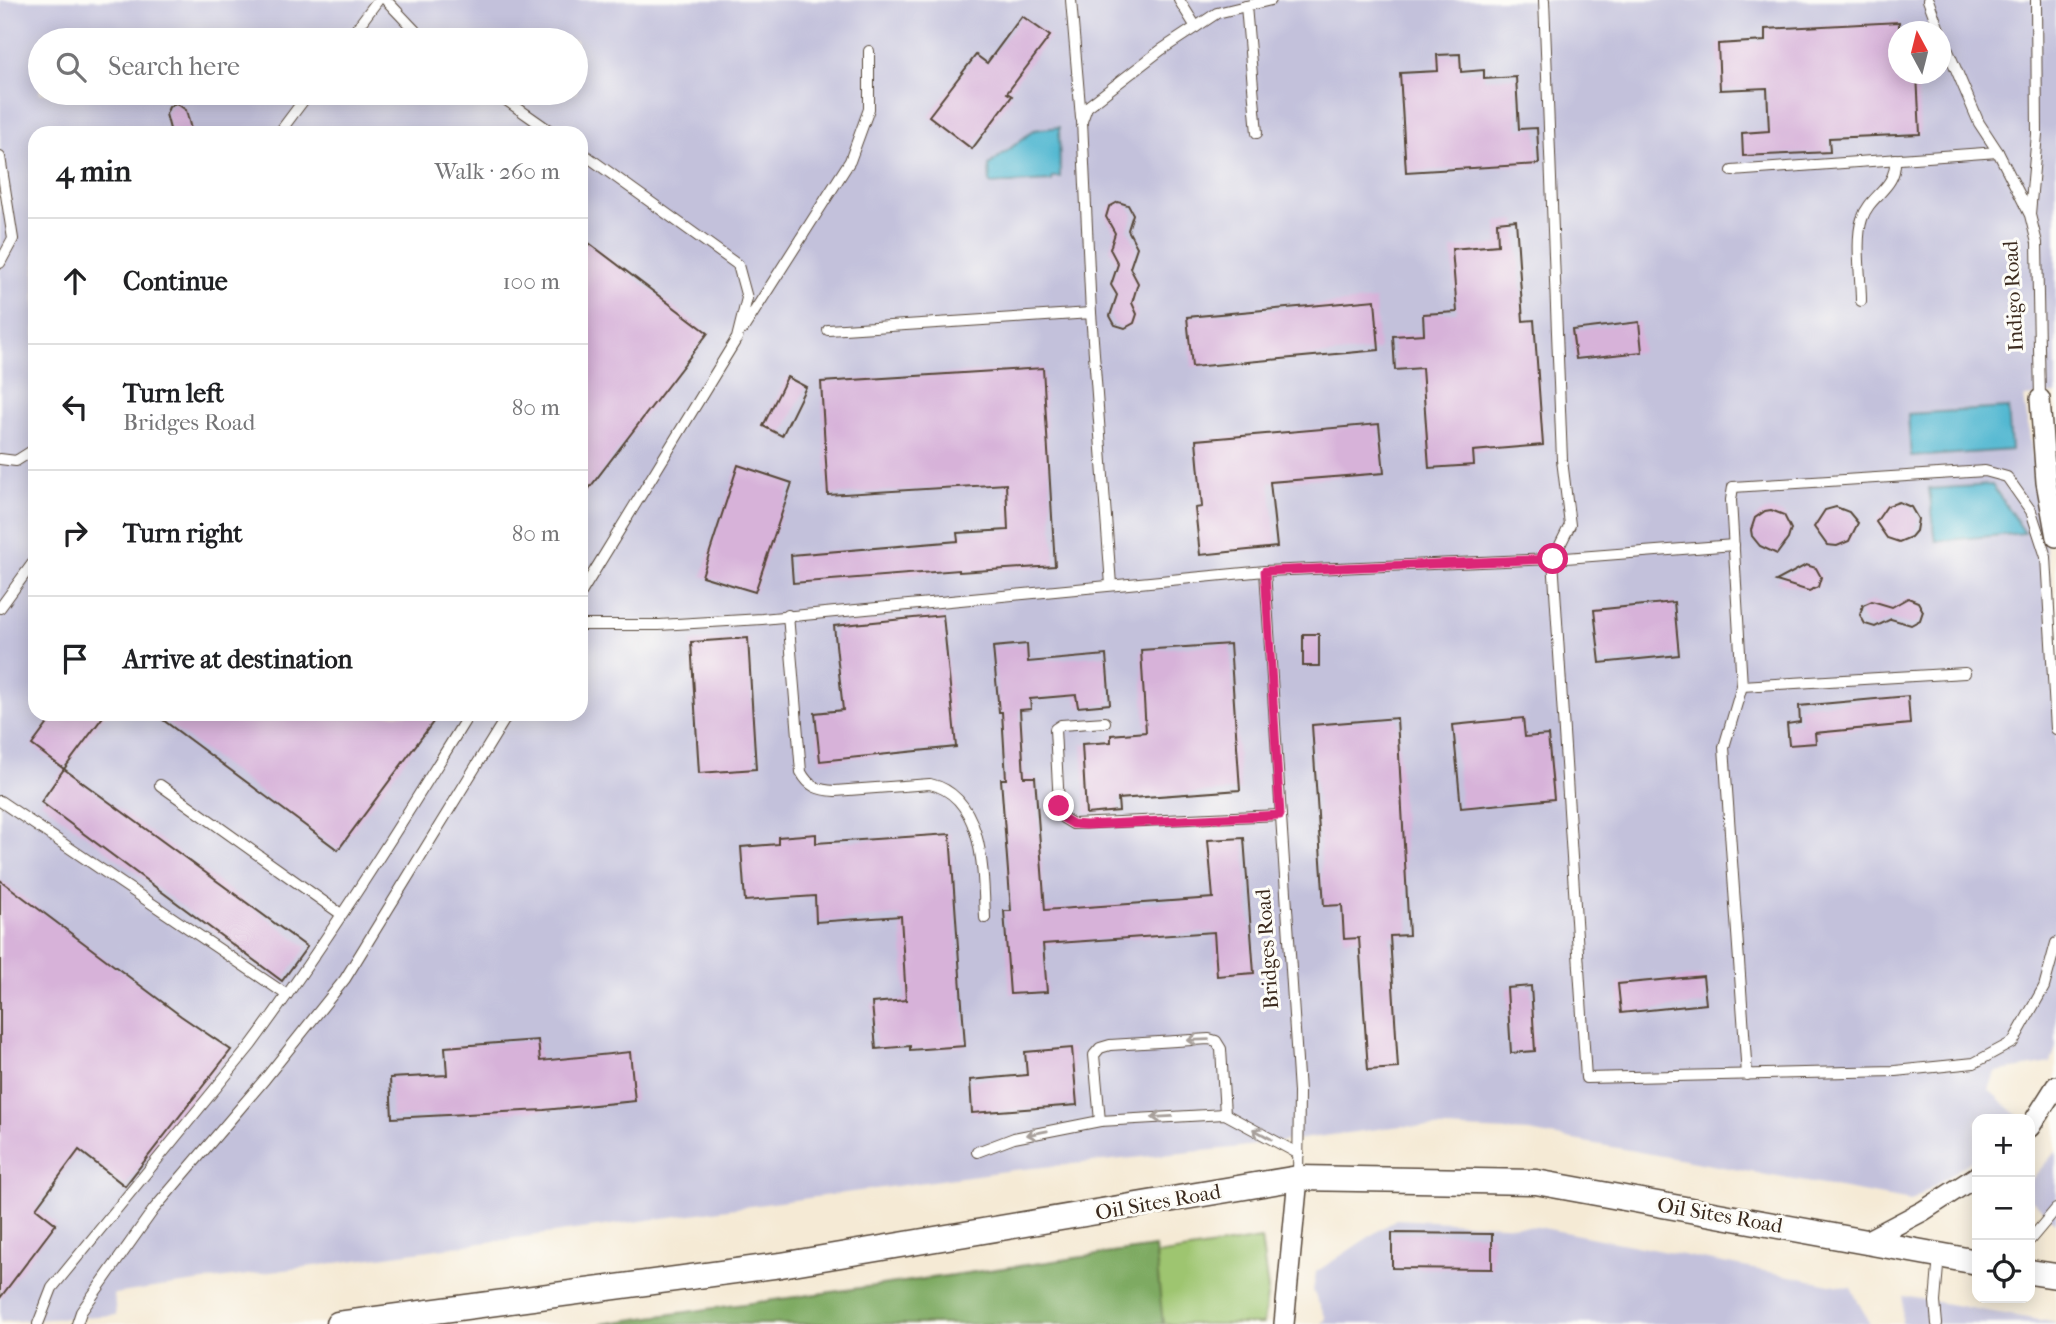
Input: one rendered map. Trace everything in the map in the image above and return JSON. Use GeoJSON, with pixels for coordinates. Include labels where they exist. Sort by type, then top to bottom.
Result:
{"type":"FeatureCollection","features":[{"type":"Feature","properties":{"kind":"street","name":"Indigo Road"},"geometry":{"type":"LineString","coordinates":[[2040,399],[2046,482],[2056,537]]}},
{"type":"Feature","properties":{"kind":"street"},"geometry":{"type":"LineString","coordinates":[[2035,1119],[2056,1086]]}},
{"type":"Feature","properties":{"kind":"street","name":"Oil Sites Road"},"geometry":{"type":"LineString","coordinates":[[338,1324],[781,1265],[1298,1166],[1536,1182],[1972,1261]]}},
{"type":"Feature","properties":{"kind":"street","name":"Bridges Road"},"geometry":{"type":"LineString","coordinates":[[1284,1324],[1298,1166]]}},
{"type":"Feature","properties":{"kind":"street"},"geometry":{"type":"LineString","coordinates":[[1866,1241],[1923,1211],[1975,1177]]}},
{"type":"Feature","properties":{"kind":"street"},"geometry":{"type":"LineString","coordinates":[[2035,1273],[2056,1276]]}},
{"type":"Feature","properties":{"kind":"lane"},"geometry":{"type":"LineString","coordinates":[[357,28],[378,0]]}},
{"type":"Feature","properties":{"kind":"lane"},"geometry":{"type":"LineString","coordinates":[[386,0],[413,28]]}},
{"type":"Feature","properties":{"kind":"lane"},"geometry":{"type":"LineString","coordinates":[[1071,0],[1082,121],[1091,313],[1111,584]]}},
{"type":"Feature","properties":{"kind":"lane"},"geometry":{"type":"LineString","coordinates":[[1179,0],[1196,27]]}},
{"type":"Feature","properties":{"kind":"lane"},"geometry":{"type":"LineString","coordinates":[[1082,121],[1087,107],[1161,50],[1217,13],[1271,0]]}},
{"type":"Feature","properties":{"kind":"lane"},"geometry":{"type":"LineString","coordinates":[[1544,0],[1562,460],[1570,525],[1553,559],[1586,1078],[1895,1071],[1973,1063],[2013,1042],[2044,987],[2056,943]]}},
{"type":"Feature","properties":{"kind":"lane","name":"Indigo Road"},"geometry":{"type":"LineString","coordinates":[[1928,0],[1936,21]]}},
{"type":"Feature","properties":{"kind":"lane"},"geometry":{"type":"LineString","coordinates":[[2029,215],[2037,134],[2036,0]]}},
{"type":"Feature","properties":{"kind":"lane"},"geometry":{"type":"LineString","coordinates":[[1246,6],[1258,133]]}},
{"type":"Feature","properties":{"kind":"lane"},"geometry":{"type":"LineString","coordinates":[[588,582],[737,338],[850,161],[869,109],[869,51]]}},
{"type":"Feature","properties":{"kind":"lane","name":"Indigo Road"},"geometry":{"type":"LineString","coordinates":[[1951,58],[1979,123],[1998,152],[2029,215],[2036,243],[2040,399]]}},
{"type":"Feature","properties":{"kind":"lane"},"geometry":{"type":"LineString","coordinates":[[284,126],[300,105]]}},
{"type":"Feature","properties":{"kind":"lane"},"geometry":{"type":"LineString","coordinates":[[513,105],[543,126]]}},
{"type":"Feature","properties":{"kind":"lane"},"geometry":{"type":"LineString","coordinates":[[1732,171],[1998,152]]}},
{"type":"Feature","properties":{"kind":"lane"},"geometry":{"type":"LineString","coordinates":[[588,157],[738,265],[747,298],[737,338]]}},
{"type":"Feature","properties":{"kind":"lane"},"geometry":{"type":"LineString","coordinates":[[0,158],[13,239],[0,263]]}},
{"type":"Feature","properties":{"kind":"lane"},"geometry":{"type":"LineString","coordinates":[[1861,300],[1862,218],[1871,203],[1891,182],[1896,171],[1895,159]]}},
{"type":"Feature","properties":{"kind":"lane"},"geometry":{"type":"LineString","coordinates":[[828,330],[1091,313]]}},
{"type":"Feature","properties":{"kind":"lane"},"geometry":{"type":"LineString","coordinates":[[0,459],[16,461],[28,453]]}},
{"type":"Feature","properties":{"kind":"lane"},"geometry":{"type":"LineString","coordinates":[[1747,1074],[1724,747],[1742,686],[1731,500],[1733,488],[1985,471],[2007,477],[2031,511],[2046,557],[2056,729]]}},
{"type":"Feature","properties":{"kind":"lane"},"geometry":{"type":"LineString","coordinates":[[588,625],[659,625],[788,615],[1265,571],[1553,559],[1734,545]]}},
{"type":"Feature","properties":{"kind":"lane"},"geometry":{"type":"LineString","coordinates":[[0,608],[28,570]]}},
{"type":"Feature","properties":{"kind":"lane","name":"Bridges Road"},"geometry":{"type":"LineString","coordinates":[[1265,571],[1299,1092],[1298,1166]]}},
{"type":"Feature","properties":{"kind":"lane"},"geometry":{"type":"LineString","coordinates":[[788,615],[801,772],[808,784],[820,790],[835,791],[930,784],[944,787],[954,795],[978,837],[982,856],[985,918]]}},
{"type":"Feature","properties":{"kind":"lane"},"geometry":{"type":"LineString","coordinates":[[1742,686],[1965,673]]}},
{"type":"Feature","properties":{"kind":"lane"},"geometry":{"type":"LineString","coordinates":[[38,1324],[52,1288],[251,1045],[287,996],[400,826],[465,721]]}},
{"type":"Feature","properties":{"kind":"lane"},"geometry":{"type":"LineString","coordinates":[[77,1324],[81,1312],[154,1209],[265,1079],[345,979],[504,721]]}},
{"type":"Feature","properties":{"kind":"lane"},"geometry":{"type":"LineString","coordinates":[[1105,722],[1061,725],[1055,729],[1059,806],[1063,818],[1073,824],[1280,815]]}},
{"type":"Feature","properties":{"kind":"lane"},"geometry":{"type":"LineString","coordinates":[[160,785],[341,914]]}},
{"type":"Feature","properties":{"kind":"lane"},"geometry":{"type":"LineString","coordinates":[[0,801],[287,996]]}},
{"type":"Feature","properties":{"kind":"lane"},"geometry":{"type":"LineString","coordinates":[[1100,1121],[1094,1055],[1100,1048],[1110,1045],[1209,1039],[1216,1041],[1221,1049],[1225,1114]]}},
{"type":"Feature","properties":{"kind":"lane"},"geometry":{"type":"LineString","coordinates":[[977,1152],[1014,1138],[1100,1121],[1225,1114],[1298,1166]]}},
{"type":"Feature","properties":{"kind":"lane"},"geometry":{"type":"LineString","coordinates":[[2035,1234],[2056,1209]]}},
{"type":"Feature","properties":{"kind":"lane"},"geometry":{"type":"LineString","coordinates":[[1937,1324],[1935,1302],[1939,1255]]}},
{"type":"Feature","properties":{"kind":"shaded area"},"geometry":{"type":"Polygon","coordinates":[[[0,0],[2056,0],[2056,394],[2024,397],[2056,616],[2056,1047],[2051,1063],[1995,1072],[1989,1090],[2016,1114],[1972,1114],[1972,1160],[1911,1201],[1529,1132],[1401,1126],[1232,1148],[1013,1170],[114,1294],[116,1315],[0,1322],[0,0]]]}},
{"type":"Feature","properties":{"kind":"shaded area"},"geometry":{"type":"Polygon","coordinates":[[[2056,1151],[2056,1223],[2035,1203],[2035,1175],[2056,1151]]]}},
{"type":"Feature","properties":{"kind":"shaded area"},"geometry":{"type":"Polygon","coordinates":[[[1396,1219],[1538,1227],[1851,1288],[1870,1324],[1322,1324],[1326,1318],[1313,1291],[1316,1272],[1396,1219]]]}},
{"type":"Feature","properties":{"kind":"shaded area"},"geometry":{"type":"Polygon","coordinates":[[[1903,1296],[2056,1323],[2056,1324],[1902,1324],[1903,1296]]]}},
{"type":"Feature","properties":{"kind":"green space"},"geometry":{"type":"Polygon","coordinates":[[[1261,1239],[1268,1290],[1263,1324],[1162,1324],[1156,1255],[1261,1239]]]}},
{"type":"Feature","properties":{"kind":"green space"},"geometry":{"type":"Polygon","coordinates":[[[1155,1247],[1163,1324],[600,1324],[1155,1247]]]}},
{"type":"Feature","properties":{"kind":"water"},"geometry":{"type":"Polygon","coordinates":[[[1059,127],[1060,177],[1052,177],[1052,181],[990,184],[989,165],[1034,130],[1059,127]]]}},
{"type":"Feature","properties":{"kind":"water"},"geometry":{"type":"Polygon","coordinates":[[[2008,408],[2011,450],[1911,457],[1908,414],[2008,408]]]}},
{"type":"Feature","properties":{"kind":"water"},"geometry":{"type":"Polygon","coordinates":[[[1992,485],[2025,533],[1936,541],[1929,489],[1992,485]]]}},
{"type":"Feature","properties":{"kind":"building"},"geometry":{"type":"Polygon","coordinates":[[[1022,16],[1050,36],[1007,93],[1012,96],[972,149],[929,116],[976,55],[987,63],[1022,16]]]}},
{"type":"Feature","properties":{"kind":"building"},"geometry":{"type":"Polygon","coordinates":[[[1888,23],[1888,84],[1918,84],[1920,134],[1829,138],[1830,152],[1743,156],[1742,133],[1769,131],[1767,88],[1720,90],[1718,44],[1765,41],[1765,29],[1888,23]]]}},
{"type":"Feature","properties":{"kind":"building"},"geometry":{"type":"Polygon","coordinates":[[[1460,54],[1461,72],[1484,70],[1484,79],[1516,77],[1519,129],[1537,128],[1539,164],[1406,172],[1400,73],[1438,71],[1437,55],[1460,54]]]}},
{"type":"Feature","properties":{"kind":"building"},"geometry":{"type":"Polygon","coordinates":[[[179,105],[186,110],[190,126],[169,126],[166,114],[169,107],[179,105]]]}},
{"type":"Feature","properties":{"kind":"building"},"geometry":{"type":"Polygon","coordinates":[[[1118,202],[1128,205],[1133,214],[1128,230],[1137,247],[1130,268],[1138,283],[1132,303],[1137,314],[1134,323],[1125,328],[1115,325],[1110,316],[1117,295],[1111,285],[1118,264],[1110,249],[1115,233],[1106,217],[1109,207],[1118,202]]]}},
{"type":"Feature","properties":{"kind":"building"},"geometry":{"type":"Polygon","coordinates":[[[1516,220],[1523,321],[1534,320],[1543,445],[1473,451],[1474,465],[1429,468],[1422,368],[1395,370],[1393,336],[1424,334],[1423,314],[1457,312],[1452,249],[1498,245],[1497,222],[1516,220]]]}},
{"type":"Feature","properties":{"kind":"building"},"geometry":{"type":"Polygon","coordinates":[[[588,242],[708,333],[588,490],[588,242]]]}},
{"type":"Feature","properties":{"kind":"building"},"geometry":{"type":"Polygon","coordinates":[[[1375,300],[1379,350],[1192,367],[1187,317],[1375,300]]]}},
{"type":"Feature","properties":{"kind":"building"},"geometry":{"type":"Polygon","coordinates":[[[1639,322],[1642,352],[1576,359],[1572,330],[1639,322]]]}},
{"type":"Feature","properties":{"kind":"building"},"geometry":{"type":"Polygon","coordinates":[[[1043,368],[1055,566],[959,570],[793,583],[791,555],[958,541],[957,533],[1008,530],[1006,484],[828,495],[821,382],[1043,368]]]}},
{"type":"Feature","properties":{"kind":"building"},"geometry":{"type":"Polygon","coordinates":[[[787,377],[806,387],[782,436],[763,426],[787,377]]]}},
{"type":"Feature","properties":{"kind":"building"},"geometry":{"type":"Polygon","coordinates":[[[1379,424],[1384,473],[1270,482],[1277,547],[1200,555],[1195,508],[1202,507],[1196,440],[1379,424]]]}},
{"type":"Feature","properties":{"kind":"building"},"geometry":{"type":"Polygon","coordinates":[[[738,465],[792,483],[755,592],[702,576],[738,465]]]}},
{"type":"Feature","properties":{"kind":"building"},"geometry":{"type":"Polygon","coordinates":[[[1899,502],[1911,507],[1918,519],[1916,531],[1911,537],[1899,542],[1887,538],[1876,522],[1887,506],[1899,502]]]}},
{"type":"Feature","properties":{"kind":"building"},"geometry":{"type":"Polygon","coordinates":[[[1836,507],[1849,512],[1858,523],[1849,541],[1837,546],[1827,545],[1814,527],[1825,510],[1836,507]]]}},
{"type":"Feature","properties":{"kind":"building"},"geometry":{"type":"Polygon","coordinates":[[[1771,510],[1784,515],[1791,529],[1788,539],[1777,554],[1760,546],[1751,530],[1755,518],[1771,510]]]}},
{"type":"Feature","properties":{"kind":"building"},"geometry":{"type":"Polygon","coordinates":[[[1806,565],[1816,568],[1821,577],[1818,587],[1809,591],[1776,581],[1806,565]]]}},
{"type":"Feature","properties":{"kind":"building"},"geometry":{"type":"Polygon","coordinates":[[[1908,598],[1918,602],[1923,611],[1920,620],[1911,625],[1891,619],[1875,627],[1865,624],[1860,615],[1863,605],[1872,601],[1892,607],[1908,598]]]}},
{"type":"Feature","properties":{"kind":"building"},"geometry":{"type":"Polygon","coordinates":[[[1674,602],[1679,655],[1600,663],[1594,610],[1674,602]]]}},
{"type":"Feature","properties":{"kind":"building"},"geometry":{"type":"Polygon","coordinates":[[[943,615],[956,747],[820,761],[815,713],[843,710],[834,626],[943,615]]]}},
{"type":"Feature","properties":{"kind":"building"},"geometry":{"type":"Polygon","coordinates":[[[1303,634],[1319,634],[1319,666],[1303,666],[1303,634]]]}},
{"type":"Feature","properties":{"kind":"building"},"geometry":{"type":"Polygon","coordinates":[[[748,638],[756,769],[699,773],[691,642],[748,638]]]}},
{"type":"Feature","properties":{"kind":"building"},"geometry":{"type":"Polygon","coordinates":[[[1027,644],[1028,662],[1106,655],[1110,704],[1078,707],[1076,695],[1030,699],[1031,709],[1020,710],[1024,777],[1035,777],[1045,910],[1213,898],[1208,840],[1244,838],[1254,973],[1217,976],[1214,932],[1043,944],[1047,992],[1010,994],[1004,911],[1011,911],[1001,779],[1006,779],[1002,712],[999,712],[993,647],[1027,644]]]}},
{"type":"Feature","properties":{"kind":"building"},"geometry":{"type":"Polygon","coordinates":[[[1230,644],[1240,790],[1118,799],[1119,811],[1086,814],[1082,744],[1111,742],[1111,735],[1146,732],[1141,650],[1230,644]]]}},
{"type":"Feature","properties":{"kind":"building"},"geometry":{"type":"Polygon","coordinates":[[[1908,696],[1910,724],[1815,733],[1816,743],[1789,745],[1787,724],[1800,722],[1799,706],[1908,696]]]}},
{"type":"Feature","properties":{"kind":"building"},"geometry":{"type":"Polygon","coordinates":[[[1397,718],[1409,935],[1390,936],[1398,1068],[1368,1070],[1359,938],[1344,939],[1342,905],[1324,906],[1312,725],[1397,718]]]}},
{"type":"Feature","properties":{"kind":"building"},"geometry":{"type":"Polygon","coordinates":[[[1523,718],[1525,737],[1548,735],[1554,799],[1461,808],[1453,725],[1523,718]]]}},
{"type":"Feature","properties":{"kind":"building"},"geometry":{"type":"Polygon","coordinates":[[[50,721],[100,721],[64,769],[32,745],[50,721]]]}},
{"type":"Feature","properties":{"kind":"building"},"geometry":{"type":"Polygon","coordinates":[[[164,721],[434,721],[338,850],[164,721]]]}},
{"type":"Feature","properties":{"kind":"building"},"geometry":{"type":"Polygon","coordinates":[[[64,769],[307,947],[282,981],[41,802],[64,769]]]}},
{"type":"Feature","properties":{"kind":"building"},"geometry":{"type":"Polygon","coordinates":[[[816,834],[816,843],[950,834],[965,1046],[910,1050],[910,1046],[876,1049],[872,1003],[906,1000],[901,916],[816,922],[815,896],[745,901],[741,847],[778,844],[778,837],[816,834]]]}},
{"type":"Feature","properties":{"kind":"building"},"geometry":{"type":"Polygon","coordinates":[[[0,880],[181,1016],[231,1050],[125,1186],[79,1150],[36,1208],[56,1224],[0,1298],[0,880]]]}},
{"type":"Feature","properties":{"kind":"building"},"geometry":{"type":"Polygon","coordinates":[[[1703,976],[1706,1004],[1621,1013],[1618,984],[1703,976]]]}},
{"type":"Feature","properties":{"kind":"building"},"geometry":{"type":"Polygon","coordinates":[[[1531,986],[1535,1051],[1511,1053],[1507,988],[1531,986]]]}},
{"type":"Feature","properties":{"kind":"building"},"geometry":{"type":"Polygon","coordinates":[[[538,1040],[540,1061],[630,1052],[635,1101],[544,1110],[392,1118],[390,1078],[447,1075],[445,1047],[538,1040]]]}},
{"type":"Feature","properties":{"kind":"building"},"geometry":{"type":"Polygon","coordinates":[[[1072,1048],[1077,1105],[972,1113],[970,1080],[1027,1075],[1025,1052],[1072,1048]]]}},
{"type":"Feature","properties":{"kind":"building"},"geometry":{"type":"Polygon","coordinates":[[[1392,1233],[1492,1234],[1492,1269],[1392,1268],[1392,1233]]]}},
{"type":"Feature","properties":{"kind":"route"},"geometry":{"type":"LineString","coordinates":[[1059,806],[1063,818],[1073,824],[1086,825],[1280,815],[1265,571],[1553,559]]}}]}
